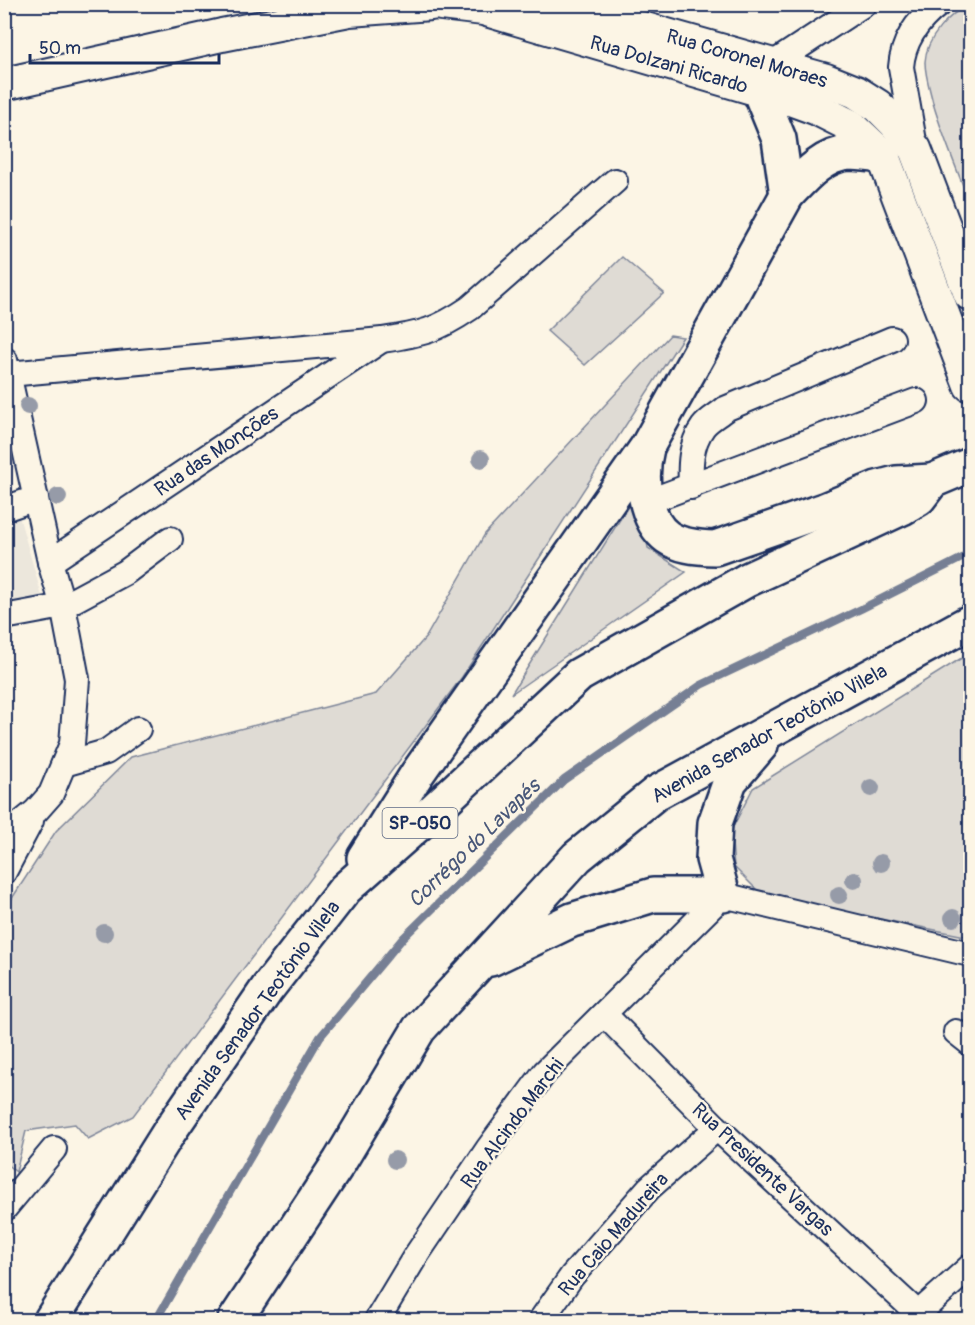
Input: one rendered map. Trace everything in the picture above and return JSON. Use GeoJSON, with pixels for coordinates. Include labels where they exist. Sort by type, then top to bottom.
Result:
{"type":"FeatureCollection","features":[{"type":"Feature","properties":{"kind":"highway"},"geometry":{"type":"LineString","coordinates":[[765,77],[779,140],[787,195]]}},
{"type":"Feature","properties":{"kind":"highway"},"geometry":{"type":"LineString","coordinates":[[345,889],[417,774],[647,447],[787,195],[820,163],[834,156],[849,153],[883,156]]}},
{"type":"Feature","properties":{"kind":"highway"},"geometry":{"type":"LineString","coordinates":[[647,447],[643,470],[651,518],[659,531],[672,540],[695,547],[715,548],[824,510],[877,488],[896,483],[933,481]]}},
{"type":"Feature","properties":{"kind":"highway","name":"Avenida Senador Teotônio Vilela"},"geometry":{"type":"LineString","coordinates":[[51,1320],[169,1132],[267,988],[345,889],[579,675],[747,580],[902,508],[919,498],[933,481],[970,465]]}},
{"type":"Feature","properties":{"kind":"highway","name":"Avenida Senador Teotônio Vilela"},"geometry":{"type":"LineString","coordinates":[[235,1320],[339,1161],[420,1029],[578,857],[656,793],[970,622]]}},
{"type":"Feature","properties":{"kind":"highway"},"geometry":{"type":"LineString","coordinates":[[474,968],[572,920],[653,895],[723,895],[713,859],[715,823],[730,781],[773,730]]}},
{"type":"Feature","properties":{"kind":"main road"},"geometry":{"type":"LineString","coordinates":[[4,84],[353,7],[431,4]]}},
{"type":"Feature","properties":{"kind":"main road","name":"Rua Dolzani Ricardo"},"geometry":{"type":"LineString","coordinates":[[441,4],[483,9],[765,77],[815,108],[851,126],[883,156]]}},
{"type":"Feature","properties":{"kind":"main road","name":"Rua Coronel Moraes"},"geometry":{"type":"LineString","coordinates":[[557,4],[765,77],[826,80],[856,92],[878,106],[915,149],[970,294]]}},
{"type":"Feature","properties":{"kind":"main road"},"geometry":{"type":"LineString","coordinates":[[883,156],[970,385]]}},
{"type":"Feature","properties":{"kind":"street"},"geometry":{"type":"LineString","coordinates":[[765,77],[864,4]]}},
{"type":"Feature","properties":{"kind":"street"},"geometry":{"type":"LineString","coordinates":[[915,149],[901,67],[902,55],[906,43],[918,24],[939,4]]}},
{"type":"Feature","properties":{"kind":"street","name":"Rua das Monções"},"geometry":{"type":"LineString","coordinates":[[6,366],[382,340],[421,334],[445,325],[470,308],[615,181]]}},
{"type":"Feature","properties":{"kind":"street"},"geometry":{"type":"LineString","coordinates":[[691,487],[690,460],[693,449],[703,427],[725,409],[892,339]]}},
{"type":"Feature","properties":{"kind":"street","name":"Rua das Monções"},"geometry":{"type":"LineString","coordinates":[[50,561],[382,340]]}},
{"type":"Feature","properties":{"kind":"street"},"geometry":{"type":"LineString","coordinates":[[4,837],[36,811],[51,794],[72,744],[77,679],[63,606],[50,561],[6,366]]}},
{"type":"Feature","properties":{"kind":"street"},"geometry":{"type":"LineString","coordinates":[[647,502],[916,401]]}},
{"type":"Feature","properties":{"kind":"street"},"geometry":{"type":"LineString","coordinates":[[4,509],[36,498]]}},
{"type":"Feature","properties":{"kind":"street"},"geometry":{"type":"LineString","coordinates":[[4,617],[63,606],[126,572],[170,539]]}},
{"type":"Feature","properties":{"kind":"street"},"geometry":{"type":"LineString","coordinates":[[64,764],[106,752],[138,729]]}},
{"type":"Feature","properties":{"kind":"street"},"geometry":{"type":"LineString","coordinates":[[4,872],[36,811]]}},
{"type":"Feature","properties":{"kind":"street"},"geometry":{"type":"LineString","coordinates":[[723,895],[970,954]]}},
{"type":"Feature","properties":{"kind":"street","name":"Rua Alcindo Marchi"},"geometry":{"type":"LineString","coordinates":[[377,1320],[415,1257],[481,1159],[545,1072],[723,895]]}},
{"type":"Feature","properties":{"kind":"street","name":"Rua Presidente Vargas"},"geometry":{"type":"LineString","coordinates":[[604,1014],[717,1128],[918,1318]]}},
{"type":"Feature","properties":{"kind":"street","name":"Rua Caio Madureira"},"geometry":{"type":"LineString","coordinates":[[541,1320],[572,1276],[649,1188],[717,1128]]}},
{"type":"Feature","properties":{"kind":"street"},"geometry":{"type":"LineString","coordinates":[[4,1209],[54,1149]]}},
{"type":"Feature","properties":{"kind":"street"},"geometry":{"type":"LineString","coordinates":[[918,1318],[970,1267]]}},
{"type":"Feature","properties":{"kind":"shaded area"},"geometry":{"type":"Polygon","coordinates":[[[970,5],[970,203],[937,116],[925,62],[929,44],[940,28],[953,14],[970,5]]]}},
{"type":"Feature","properties":{"kind":"shaded area"},"geometry":{"type":"Polygon","coordinates":[[[622,257],[664,293],[585,365],[547,331],[622,257]]]}},
{"type":"Feature","properties":{"kind":"shaded area"},"geometry":{"type":"Polygon","coordinates":[[[670,335],[683,337],[462,677],[133,1116],[88,1139],[75,1124],[26,1131],[16,1172],[5,1163],[5,909],[56,831],[131,757],[376,694],[426,637],[485,534],[670,335]]]}},
{"type":"Feature","properties":{"kind":"shaded area"},"geometry":{"type":"Polygon","coordinates":[[[5,467],[43,600],[5,605],[5,467]]]}},
{"type":"Feature","properties":{"kind":"shaded area"},"geometry":{"type":"Polygon","coordinates":[[[639,489],[648,548],[686,572],[511,694],[639,489]]]}},
{"type":"Feature","properties":{"kind":"shaded area"},"geometry":{"type":"Polygon","coordinates":[[[970,656],[970,937],[762,895],[734,867],[731,831],[753,788],[960,659],[970,656]]]}},
{"type":"Feature","properties":{"kind":"waterway","name":"Corrégo do Lavapés"},"geometry":{"type":"LineString","coordinates":[[156,1320],[320,1037],[403,938],[564,780],[701,685],[970,554]]}}]}
